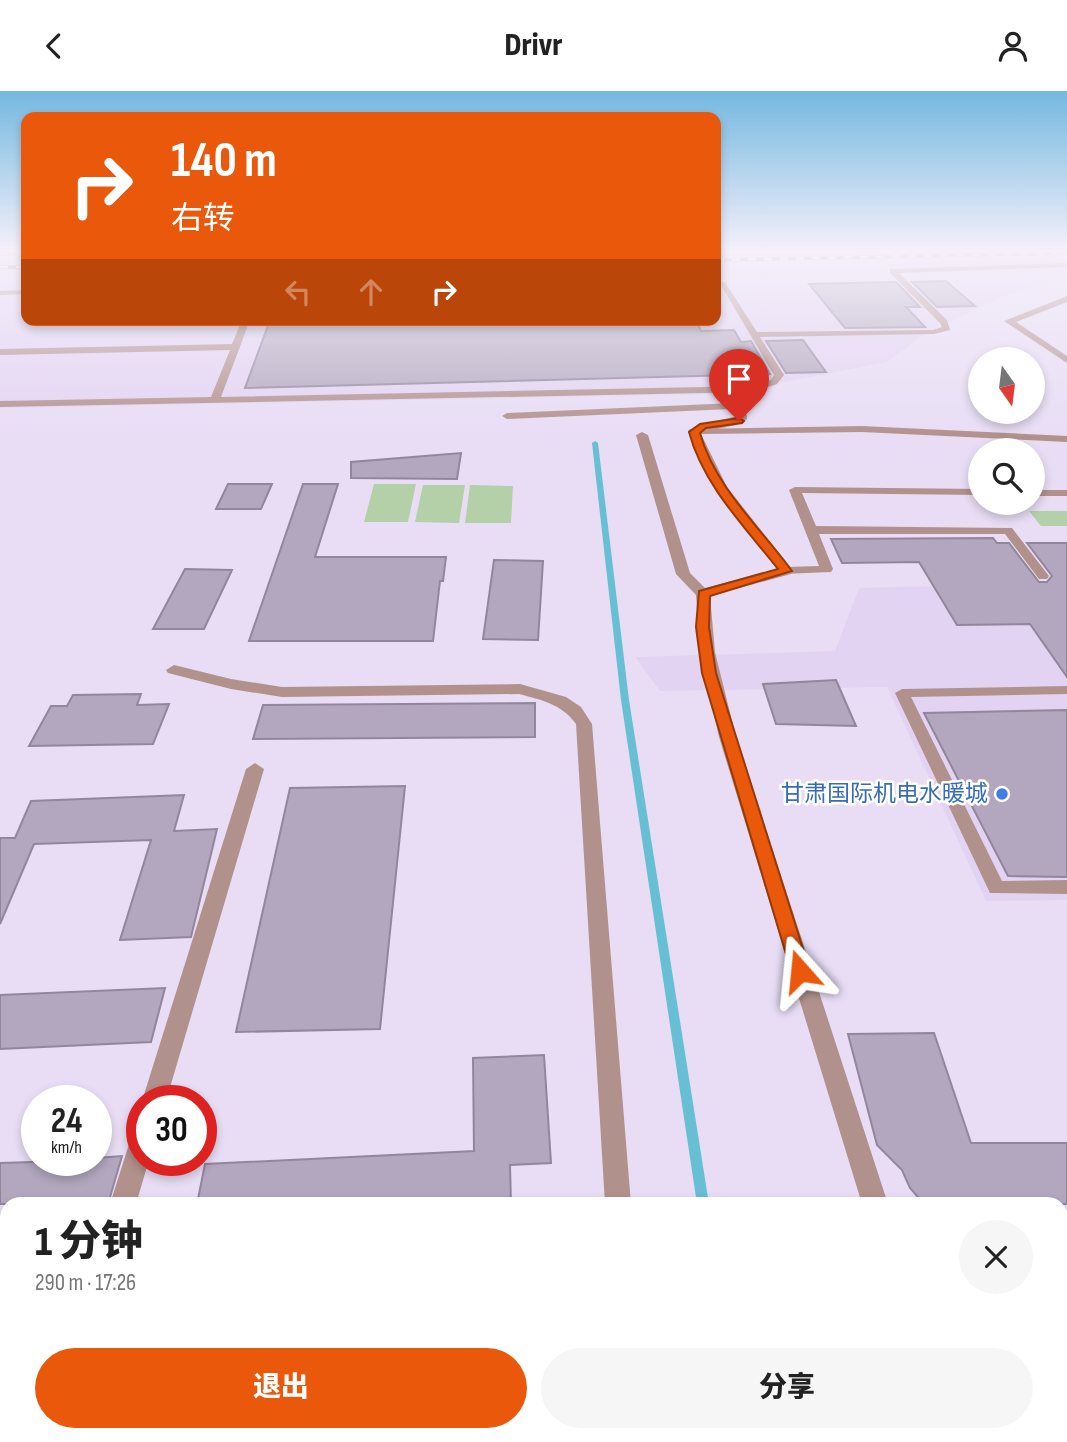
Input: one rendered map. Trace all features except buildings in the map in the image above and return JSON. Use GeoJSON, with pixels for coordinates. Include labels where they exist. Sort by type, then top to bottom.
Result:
{"type":"FeatureCollection","features":[{"type":"Feature","properties":{"kind":"street"},"geometry":{"type":"LineString","coordinates":[[1033,312],[1009,321],[1067,360]]}},
{"type":"Feature","properties":{"kind":"street"},"geometry":{"type":"LineString","coordinates":[[703,594],[786,571],[716,482],[701,455],[694,432],[862,429],[1067,439]]}},
{"type":"Feature","properties":{"kind":"street"},"geometry":{"type":"LineString","coordinates":[[642,435],[683,574],[703,594],[703,627],[709,673],[775,894],[873,1197]]}},
{"type":"Feature","properties":{"kind":"street"},"geometry":{"type":"LineString","coordinates":[[174,670],[231,684],[282,692],[520,689],[541,693],[575,711],[584,724],[618,1197]]}},
{"type":"Feature","properties":{"kind":"street"},"geometry":{"type":"LineString","coordinates":[[159,1085],[255,769]]}},
{"type":"Feature","properties":{"kind":"street"},"geometry":{"type":"LineString","coordinates":[[124,1197],[131,1176]]}},
{"type":"Feature","properties":{"kind":"lane"},"geometry":{"type":"LineString","coordinates":[[0,404],[754,389],[769,385],[779,375],[738,312]]}},
{"type":"Feature","properties":{"kind":"lane"},"geometry":{"type":"LineString","coordinates":[[754,335],[934,332],[947,328],[934,312]]}},
{"type":"Feature","properties":{"kind":"lane"},"geometry":{"type":"LineString","coordinates":[[215,400],[244,326]]}},
{"type":"Feature","properties":{"kind":"lane"},"geometry":{"type":"LineString","coordinates":[[0,352],[235,347]]}},
{"type":"Feature","properties":{"kind":"lane"},"geometry":{"type":"LineString","coordinates":[[507,416],[734,406],[744,417],[739,421],[703,426],[694,432]]}},
{"type":"Feature","properties":{"kind":"lane"},"geometry":{"type":"LineString","coordinates":[[786,571],[827,569],[795,490],[968,492]]}},
{"type":"Feature","properties":{"kind":"lane"},"geometry":{"type":"LineString","coordinates":[[1045,493],[1067,493]]}},
{"type":"Feature","properties":{"kind":"lane"},"geometry":{"type":"LineString","coordinates":[[813,530],[1008,530],[1043,576]]}},
{"type":"Feature","properties":{"kind":"lane"},"geometry":{"type":"LineString","coordinates":[[1067,690],[902,693],[996,888],[1067,887]]}},
{"type":"Feature","properties":{"kind":"shaded area"},"geometry":{"type":"Polygon","coordinates":[[[0,312],[21,312],[21,326],[721,326],[721,312],[970,312],[928,332],[887,362],[780,383],[761,393],[0,408],[0,312]]]}},
{"type":"Feature","properties":{"kind":"shaded area"},"geometry":{"type":"Polygon","coordinates":[[[1067,583],[1067,900],[986,901],[887,687],[660,691],[635,657],[835,651],[859,588],[1067,583]]]}},
{"type":"Feature","properties":{"kind":"green space"},"geometry":{"type":"Polygon","coordinates":[[[374,484],[416,484],[408,522],[364,522],[374,484]]]}},
{"type":"Feature","properties":{"kind":"green space"},"geometry":{"type":"Polygon","coordinates":[[[423,485],[465,485],[459,523],[415,522],[423,485]]]}},
{"type":"Feature","properties":{"kind":"green space"},"geometry":{"type":"Polygon","coordinates":[[[470,485],[513,486],[511,523],[465,523],[470,485]]]}},
{"type":"Feature","properties":{"kind":"green space"},"geometry":{"type":"Polygon","coordinates":[[[1045,511],[1067,511],[1067,526],[1041,526],[1032,515],[1045,515],[1045,511]]]}},
{"type":"Feature","properties":{"kind":"waterway"},"geometry":{"type":"LineString","coordinates":[[595,443],[625,700],[702,1197]]}},
{"type":"Feature","properties":{"kind":"place","name":"甘肃国际机电水暖城"},"geometry":{"type":"Point","coordinates":[1002,794]}},
{"type":"Feature","properties":{"kind":"route"},"geometry":{"type":"LineString","coordinates":[[739,421],[703,426],[694,432],[701,455],[716,482],[786,571],[703,594],[703,627],[709,673],[800,971]]}}]}
